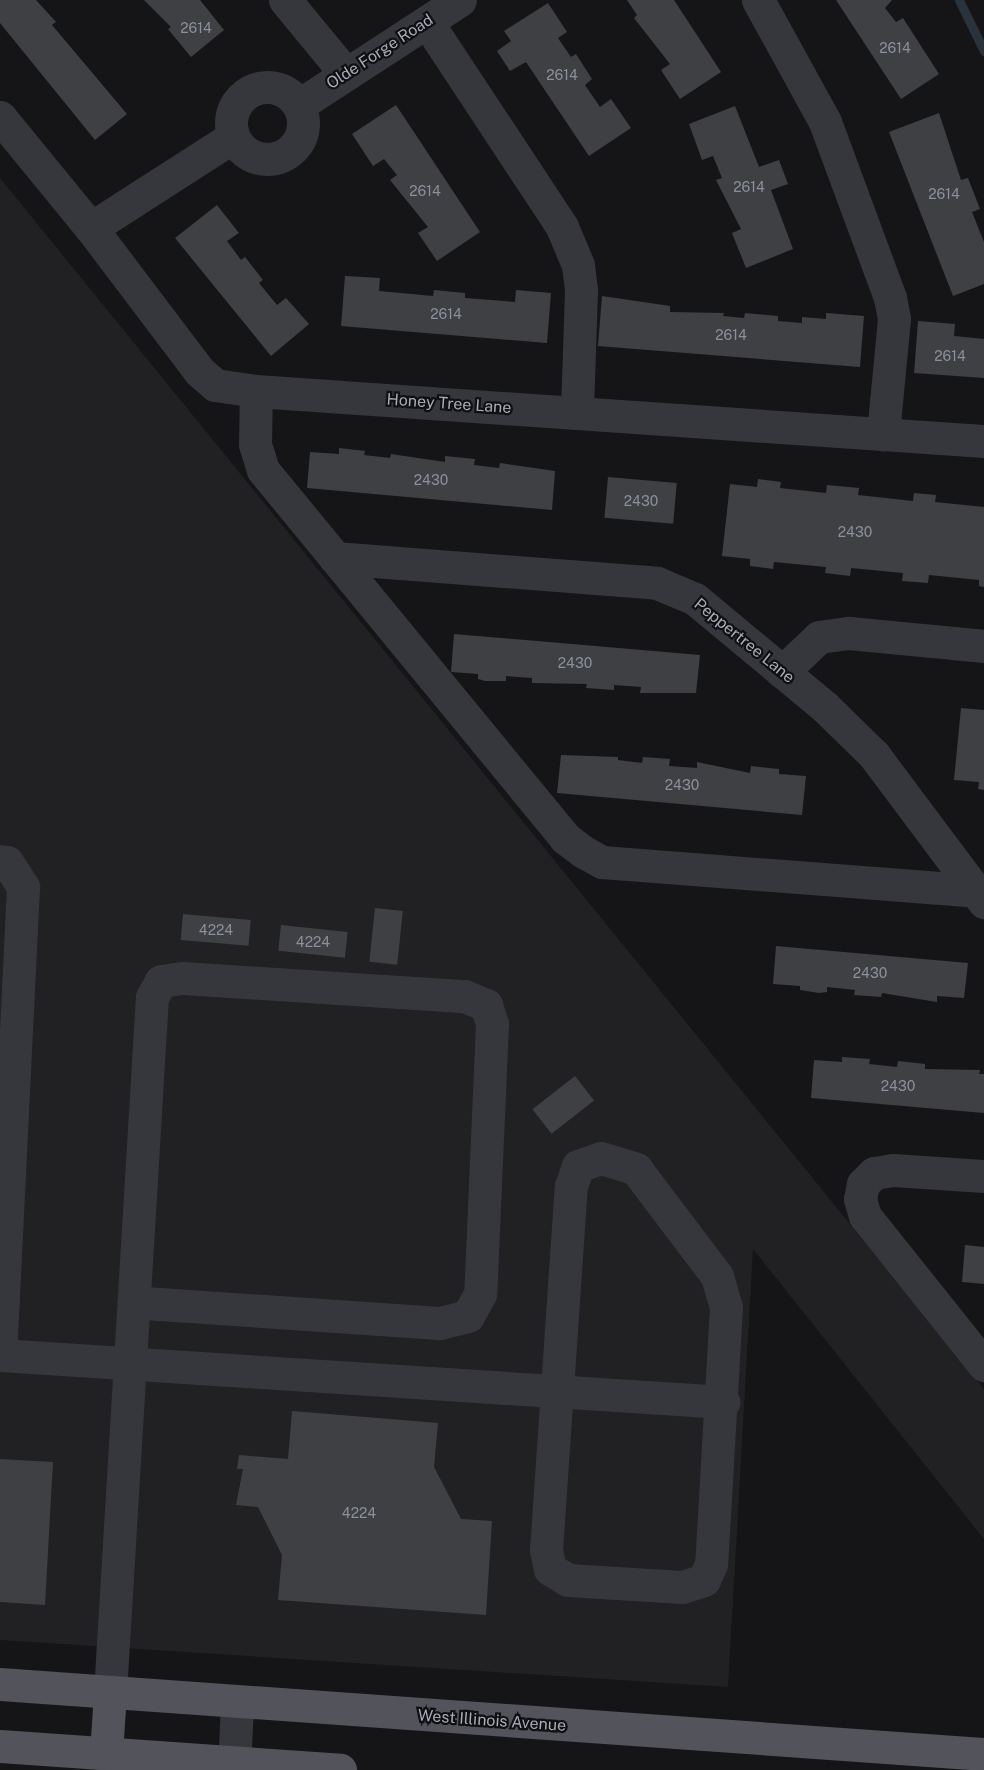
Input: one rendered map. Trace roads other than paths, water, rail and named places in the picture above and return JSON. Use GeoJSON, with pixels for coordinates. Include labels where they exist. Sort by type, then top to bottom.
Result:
{"type":"FeatureCollection","features":[{"type":"Feature","properties":{"kind":"main road","name":"West Illinois Avenue"},"geometry":{"type":"LineString","coordinates":[[0,1684],[237,1703],[825,1757],[984,1754]]}},
{"type":"Feature","properties":{"kind":"main road"},"geometry":{"type":"LineString","coordinates":[[106,1754],[110,1693]]}},
{"type":"Feature","properties":{"kind":"main road"},"geometry":{"type":"LineString","coordinates":[[0,1746],[234,1766],[340,1770]]}},
{"type":"Feature","properties":{"kind":"street"},"geometry":{"type":"LineString","coordinates":[[285,0],[346,74]]}},
{"type":"Feature","properties":{"kind":"street","name":"Olde Forge Road"},"geometry":{"type":"LineString","coordinates":[[299,105],[460,0]]}},
{"type":"Feature","properties":{"kind":"street"},"geometry":{"type":"LineString","coordinates":[[758,0],[825,122],[894,319],[883,434]]}},
{"type":"Feature","properties":{"kind":"street"},"geometry":{"type":"LineString","coordinates":[[427,22],[562,227],[578,265],[581,290],[577,413]]}},
{"type":"Feature","properties":{"kind":"street"},"geometry":{"type":"LineString","coordinates":[[259,87],[289,93],[299,105],[302,134],[295,147],[283,156],[269,159],[254,157],[233,136],[230,121],[234,106],[244,94],[259,87]]}},
{"type":"Feature","properties":{"kind":"street","name":"Honey Tree Lane"},"geometry":{"type":"LineString","coordinates":[[0,117],[91,228],[199,371],[215,385],[256,391],[984,441]]}},
{"type":"Feature","properties":{"kind":"street"},"geometry":{"type":"LineString","coordinates":[[91,228],[233,136]]}},
{"type":"Feature","properties":{"kind":"street"},"geometry":{"type":"LineString","coordinates":[[256,391],[255,444],[263,470],[565,838],[602,862],[980,896]]}},
{"type":"Feature","properties":{"kind":"street","name":"Peppertree Lane"},"geometry":{"type":"LineString","coordinates":[[335,558],[657,583],[695,599],[825,707],[874,755],[969,856],[980,896]]}},
{"type":"Feature","properties":{"kind":"street"},"geometry":{"type":"LineString","coordinates":[[782,672],[819,637],[849,633],[984,646]]}},
{"type":"Feature","properties":{"kind":"street"},"geometry":{"type":"LineString","coordinates":[[0,861],[7,862],[24,887],[0,1354],[723,1402]]}},
{"type":"Feature","properties":{"kind":"street"},"geometry":{"type":"LineString","coordinates":[[110,1693],[152,997],[161,981],[183,978],[464,996],[486,1005],[492,1024],[480,1294],[468,1316],[439,1323],[134,1302]]}},
{"type":"Feature","properties":{"kind":"street"},"geometry":{"type":"LineString","coordinates":[[602,1158],[636,1169],[717,1276],[726,1307],[723,1402],[711,1564],[704,1580],[682,1587],[568,1580],[550,1569],[546,1550],[557,1390],[572,1186],[578,1166],[602,1158]]}},
{"type":"Feature","properties":{"kind":"street"},"geometry":{"type":"LineString","coordinates":[[984,1176],[893,1170],[874,1173],[863,1184],[860,1199],[865,1216],[984,1365]]}},
{"type":"Feature","properties":{"kind":"street"},"geometry":{"type":"LineString","coordinates":[[234,1766],[237,1703]]}},
{"type":"Feature","properties":{"kind":"waterway"},"geometry":{"type":"LineString","coordinates":[[959,0],[984,51]]}}]}
